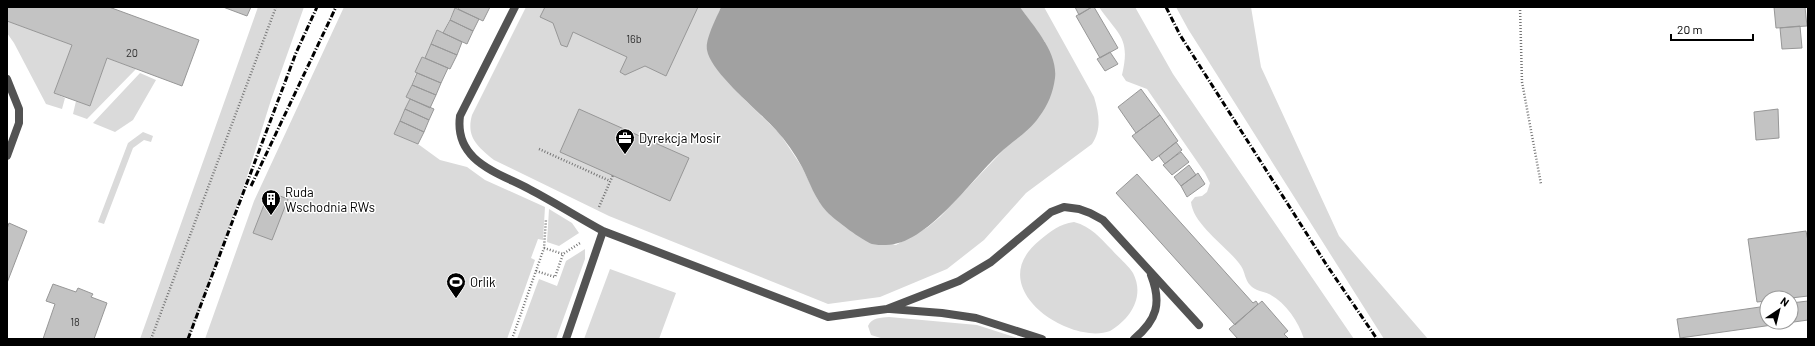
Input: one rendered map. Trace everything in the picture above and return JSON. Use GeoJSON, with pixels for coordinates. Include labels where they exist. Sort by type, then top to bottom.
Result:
{"type":"FeatureCollection","features":[{"type":"Feature","properties":{"kind":"lane"},"geometry":{"type":"LineString","coordinates":[[515,7],[460,116],[459,127],[462,140],[468,150],[488,170],[547,199],[602,230],[828,317],[887,309],[942,313],[976,318],[1042,339]]}},
{"type":"Feature","properties":{"kind":"lane"},"geometry":{"type":"LineString","coordinates":[[7,79],[19,108],[19,123],[7,156]]}},
{"type":"Feature","properties":{"kind":"lane"},"geometry":{"type":"LineString","coordinates":[[887,309],[959,281],[991,262],[1051,212],[1064,207],[1090,212],[1103,220],[1199,325]]}},
{"type":"Feature","properties":{"kind":"lane"},"geometry":{"type":"LineString","coordinates":[[566,339],[602,230]]}},
{"type":"Feature","properties":{"kind":"lane"},"geometry":{"type":"LineString","coordinates":[[1134,339],[1147,328],[1158,303],[1156,289],[1149,270]]}},
{"type":"Feature","properties":{"kind":"path"},"geometry":{"type":"LineString","coordinates":[[151,339],[276,7]]}},
{"type":"Feature","properties":{"kind":"path"},"geometry":{"type":"LineString","coordinates":[[1520,7],[1522,82],[1540,184]]}},
{"type":"Feature","properties":{"kind":"path"},"geometry":{"type":"LineString","coordinates":[[539,149],[610,181]]}},
{"type":"Feature","properties":{"kind":"path"},"geometry":{"type":"LineString","coordinates":[[591,225],[613,175]]}},
{"type":"Feature","properties":{"kind":"path"},"geometry":{"type":"LineString","coordinates":[[512,339],[544,248],[547,199]]}},
{"type":"Feature","properties":{"kind":"path"},"geometry":{"type":"LineString","coordinates":[[536,271],[555,277],[563,254],[602,230]]}},
{"type":"Feature","properties":{"kind":"path"},"geometry":{"type":"LineString","coordinates":[[544,248],[563,254]]}},
{"type":"Feature","properties":{"kind":"shaded area"},"geometry":{"type":"Polygon","coordinates":[[[258,7],[304,7],[271,100],[245,183],[189,339],[140,339],[258,7]]]}},
{"type":"Feature","properties":{"kind":"shaded area"},"geometry":{"type":"Polygon","coordinates":[[[344,7],[459,7],[458,9],[455,8],[443,33],[437,31],[425,58],[422,57],[407,97],[410,99],[394,134],[418,144],[440,160],[467,167],[485,180],[545,207],[543,240],[538,239],[531,258],[535,260],[507,339],[205,339],[254,201],[344,7]]]}},
{"type":"Feature","properties":{"kind":"shaded area"},"geometry":{"type":"Polygon","coordinates":[[[526,7],[721,7],[712,29],[711,60],[739,94],[780,134],[802,167],[818,200],[828,213],[859,236],[896,245],[928,227],[940,217],[1010,143],[1045,42],[1020,7],[1044,7],[1094,97],[1099,121],[1097,133],[1092,144],[1026,193],[984,240],[947,269],[880,297],[828,304],[609,216],[494,160],[483,150],[474,140],[472,135],[472,115],[526,7]]]}},
{"type":"Feature","properties":{"kind":"shaded area"},"geometry":{"type":"Polygon","coordinates":[[[721,7],[1020,7],[1049,49],[1055,68],[1053,89],[1047,103],[1035,122],[999,154],[932,224],[916,235],[901,242],[885,245],[872,244],[849,230],[827,212],[816,196],[802,167],[787,143],[717,70],[710,59],[707,45],[721,7]]]}},
{"type":"Feature","properties":{"kind":"shaded area"},"geometry":{"type":"Polygon","coordinates":[[[1099,7],[1135,7],[1173,74],[1354,339],[1304,339],[1295,319],[1286,307],[1269,294],[1254,289],[1247,281],[1241,266],[1204,227],[1193,211],[1191,202],[1195,197],[1202,196],[1207,192],[1210,183],[1205,173],[1147,89],[1126,81],[1122,75],[1125,52],[1124,44],[1117,31],[1099,7]]]}},
{"type":"Feature","properties":{"kind":"shaded area"},"geometry":{"type":"Polygon","coordinates":[[[1176,7],[1251,7],[1261,67],[1339,236],[1428,339],[1384,339],[1188,29],[1176,7]]]}},
{"type":"Feature","properties":{"kind":"shaded area"},"geometry":{"type":"Polygon","coordinates":[[[7,21],[72,45],[54,93],[65,98],[62,109],[46,104],[14,43],[7,33],[7,21]]]}},
{"type":"Feature","properties":{"kind":"shaded area"},"geometry":{"type":"Polygon","coordinates":[[[107,58],[136,69],[87,119],[73,114],[76,101],[90,106],[107,58]]]}},
{"type":"Feature","properties":{"kind":"shaded area"},"geometry":{"type":"Polygon","coordinates":[[[140,73],[156,80],[133,120],[115,132],[93,123],[140,73]]]}},
{"type":"Feature","properties":{"kind":"shaded area"},"geometry":{"type":"Polygon","coordinates":[[[143,132],[153,136],[151,142],[144,140],[133,148],[104,224],[98,222],[128,143],[143,132]]]}},
{"type":"Feature","properties":{"kind":"shaded area"},"geometry":{"type":"Polygon","coordinates":[[[549,209],[572,223],[579,233],[559,246],[547,242],[549,209]]]}},
{"type":"Feature","properties":{"kind":"shaded area"},"geometry":{"type":"Polygon","coordinates":[[[1074,222],[1091,230],[1099,237],[1133,273],[1136,282],[1137,298],[1134,306],[1124,320],[1110,331],[1093,333],[1074,330],[1055,321],[1038,309],[1025,294],[1020,277],[1024,258],[1040,240],[1052,231],[1064,224],[1074,222]]]}},
{"type":"Feature","properties":{"kind":"shaded area"},"geometry":{"type":"Polygon","coordinates":[[[585,249],[585,259],[556,339],[517,339],[539,279],[557,286],[566,261],[585,249]]]}},
{"type":"Feature","properties":{"kind":"shaded area"},"geometry":{"type":"Polygon","coordinates":[[[610,269],[676,293],[659,339],[584,339],[610,269]]]}},
{"type":"Feature","properties":{"kind":"shaded area"},"geometry":{"type":"Polygon","coordinates":[[[889,317],[977,325],[1020,339],[884,339],[871,335],[868,326],[872,321],[877,318],[889,317]]]}},
{"type":"Feature","properties":{"kind":"building"},"geometry":{"type":"Polygon","coordinates":[[[7,7],[109,7],[199,40],[182,86],[107,58],[90,106],[54,93],[72,45],[7,21],[7,7]]]}},
{"type":"Feature","properties":{"kind":"building"},"geometry":{"type":"Polygon","coordinates":[[[223,7],[251,7],[247,16],[223,7]]]}},
{"type":"Feature","properties":{"kind":"building"},"geometry":{"type":"Polygon","coordinates":[[[459,7],[490,7],[483,21],[458,9],[459,7]]]}},
{"type":"Feature","properties":{"kind":"building"},"geometry":{"type":"Polygon","coordinates":[[[545,7],[698,7],[666,76],[645,66],[625,75],[620,72],[627,57],[573,32],[567,47],[561,45],[553,23],[540,17],[545,7]]]}},
{"type":"Feature","properties":{"kind":"building"},"geometry":{"type":"Polygon","coordinates":[[[1075,7],[1092,7],[1079,15],[1075,7]]]}},
{"type":"Feature","properties":{"kind":"building"},"geometry":{"type":"Polygon","coordinates":[[[1094,7],[1118,48],[1100,58],[1076,16],[1094,7]]]}},
{"type":"Feature","properties":{"kind":"building"},"geometry":{"type":"Polygon","coordinates":[[[1774,7],[1805,7],[1807,26],[1776,28],[1774,7]]]}},
{"type":"Feature","properties":{"kind":"building"},"geometry":{"type":"Polygon","coordinates":[[[455,8],[479,19],[473,31],[450,20],[455,8]]]}},
{"type":"Feature","properties":{"kind":"building"},"geometry":{"type":"Polygon","coordinates":[[[450,20],[473,31],[467,44],[443,33],[450,20]]]}},
{"type":"Feature","properties":{"kind":"building"},"geometry":{"type":"Polygon","coordinates":[[[1800,26],[1802,48],[1782,49],[1780,28],[1800,26]]]}},
{"type":"Feature","properties":{"kind":"building"},"geometry":{"type":"Polygon","coordinates":[[[437,30],[462,42],[457,55],[431,44],[437,30]]]}},
{"type":"Feature","properties":{"kind":"building"},"geometry":{"type":"Polygon","coordinates":[[[431,44],[457,55],[450,69],[425,58],[431,44]]]}},
{"type":"Feature","properties":{"kind":"building"},"geometry":{"type":"Polygon","coordinates":[[[1110,52],[1118,64],[1105,71],[1097,59],[1110,52]]]}},
{"type":"Feature","properties":{"kind":"building"},"geometry":{"type":"Polygon","coordinates":[[[422,57],[448,68],[441,83],[415,72],[422,57]]]}},
{"type":"Feature","properties":{"kind":"building"},"geometry":{"type":"Polygon","coordinates":[[[417,73],[441,83],[436,95],[412,85],[417,73]]]}},
{"type":"Feature","properties":{"kind":"building"},"geometry":{"type":"Polygon","coordinates":[[[412,85],[436,95],[430,108],[406,97],[412,85]]]}},
{"type":"Feature","properties":{"kind":"building"},"geometry":{"type":"Polygon","coordinates":[[[1141,89],[1160,115],[1136,133],[1118,107],[1141,89]]]}},
{"type":"Feature","properties":{"kind":"building"},"geometry":{"type":"Polygon","coordinates":[[[410,99],[434,109],[429,120],[405,109],[410,99]]]}},
{"type":"Feature","properties":{"kind":"building"},"geometry":{"type":"Polygon","coordinates":[[[405,109],[429,120],[424,132],[400,121],[405,109]]]}},
{"type":"Feature","properties":{"kind":"building","name":"Dyrekcja Mosir"},"geometry":{"type":"Polygon","coordinates":[[[579,109],[689,158],[670,201],[560,152],[579,109]]]}},
{"type":"Feature","properties":{"kind":"building"},"geometry":{"type":"Polygon","coordinates":[[[1778,109],[1779,138],[1756,140],[1754,112],[1778,109]]]}},
{"type":"Feature","properties":{"kind":"building"},"geometry":{"type":"Polygon","coordinates":[[[1160,115],[1178,141],[1152,161],[1132,136],[1160,115]]]}},
{"type":"Feature","properties":{"kind":"building"},"geometry":{"type":"Polygon","coordinates":[[[400,121],[424,132],[418,144],[394,134],[400,121]]]}},
{"type":"Feature","properties":{"kind":"building"},"geometry":{"type":"Polygon","coordinates":[[[1176,142],[1182,150],[1165,164],[1159,156],[1176,142]]]}},
{"type":"Feature","properties":{"kind":"building"},"geometry":{"type":"Polygon","coordinates":[[[1181,152],[1189,162],[1172,175],[1163,165],[1181,152]]]}},
{"type":"Feature","properties":{"kind":"building"},"geometry":{"type":"Polygon","coordinates":[[[1189,165],[1196,175],[1181,186],[1174,177],[1189,165]]]}},
{"type":"Feature","properties":{"kind":"building"},"geometry":{"type":"Polygon","coordinates":[[[1198,173],[1205,184],[1187,197],[1181,186],[1198,173]]]}},
{"type":"Feature","properties":{"kind":"building"},"geometry":{"type":"Polygon","coordinates":[[[1137,174],[1253,303],[1256,301],[1258,304],[1235,325],[1116,193],[1137,174]]]}},
{"type":"Feature","properties":{"kind":"building","name":"Ruda Wschodnia RWs"},"geometry":{"type":"Polygon","coordinates":[[[269,192],[288,199],[272,240],[253,233],[269,192]]]}},
{"type":"Feature","properties":{"kind":"building"},"geometry":{"type":"Polygon","coordinates":[[[9,223],[27,231],[7,283],[7,229],[9,223]]]}},
{"type":"Feature","properties":{"kind":"building"},"geometry":{"type":"Polygon","coordinates":[[[1806,231],[1808,241],[1808,296],[1799,297],[1799,290],[1759,290],[1759,302],[1757,302],[1748,239],[1806,231]]]}},
{"type":"Feature","properties":{"kind":"building"},"geometry":{"type":"Polygon","coordinates":[[[53,284],[76,292],[78,288],[93,294],[91,297],[107,303],[94,339],[43,339],[55,304],[46,301],[53,284]]]}},
{"type":"Feature","properties":{"kind":"building"},"geometry":{"type":"Polygon","coordinates":[[[1262,301],[1288,331],[1284,334],[1289,339],[1238,339],[1229,329],[1262,301]]]}},
{"type":"Feature","properties":{"kind":"building"},"geometry":{"type":"Polygon","coordinates":[[[1808,301],[1808,320],[1799,321],[1799,302],[1808,301]]]}},
{"type":"Feature","properties":{"kind":"building"},"geometry":{"type":"Polygon","coordinates":[[[1759,307],[1759,327],[1680,338],[1677,319],[1759,307]]]}},
{"type":"Feature","properties":{"kind":"railway"},"geometry":{"type":"LineString","coordinates":[[188,339],[296,53],[317,7]]}},
{"type":"Feature","properties":{"kind":"railway"},"geometry":{"type":"LineString","coordinates":[[251,186],[336,7]]}},
{"type":"Feature","properties":{"kind":"railway"},"geometry":{"type":"LineString","coordinates":[[1166,7],[1180,35],[1326,264],[1377,339]]}},
{"type":"Feature","properties":{"kind":"place","name":"Dyrekcja Mosir"},"geometry":{"type":"Point","coordinates":[625,155]}},
{"type":"Feature","properties":{"kind":"place","name":"Ruda Wschodnia RWs"},"geometry":{"type":"Point","coordinates":[271,216]}},
{"type":"Feature","properties":{"kind":"place","name":"Orlik"},"geometry":{"type":"Point","coordinates":[456,299]}}]}
